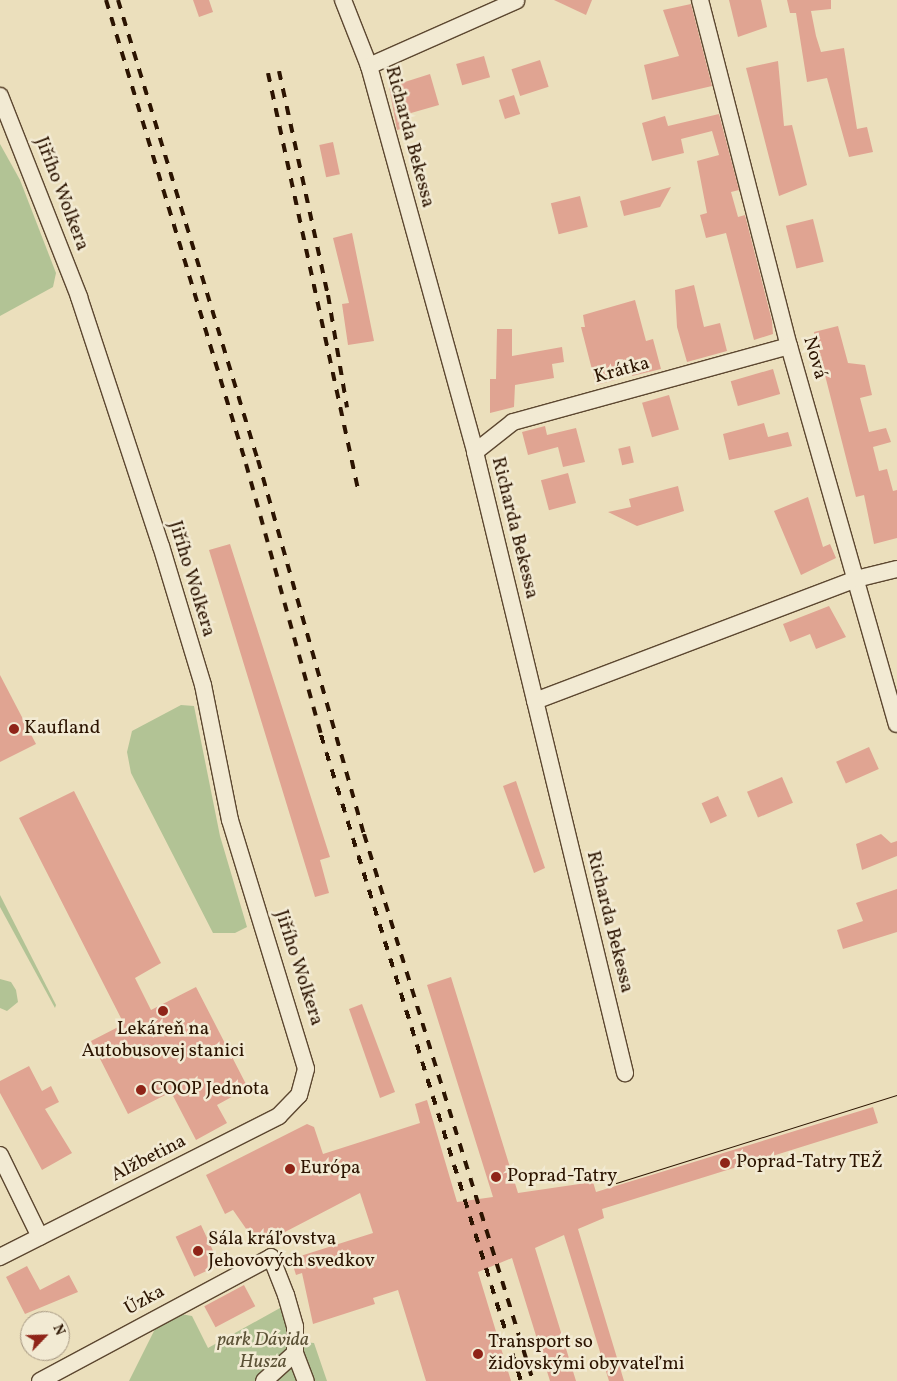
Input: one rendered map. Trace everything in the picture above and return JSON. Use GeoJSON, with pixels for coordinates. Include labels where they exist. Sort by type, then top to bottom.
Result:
{"type":"FeatureCollection","features":[{"type":"Feature","properties":{"kind":"street","name":"Richarda Bekessa"},"geometry":{"type":"LineString","coordinates":[[343,0],[369,66],[475,452],[625,1072]]}},
{"type":"Feature","properties":{"kind":"street","name":"Nová"},"geometry":{"type":"LineString","coordinates":[[700,0],[789,346],[897,724]]}},
{"type":"Feature","properties":{"kind":"street"},"geometry":{"type":"LineString","coordinates":[[369,66],[516,1]]}},
{"type":"Feature","properties":{"kind":"street","name":"Jiřího Wolkera"},"geometry":{"type":"LineString","coordinates":[[0,96],[79,297],[164,556],[218,748],[230,820],[304,1050],[304,1084]]}},
{"type":"Feature","properties":{"kind":"street","name":"Krátka"},"geometry":{"type":"LineString","coordinates":[[475,452],[513,422],[789,346]]}},
{"type":"Feature","properties":{"kind":"street"},"geometry":{"type":"LineString","coordinates":[[535,700],[856,579],[897,569]]}},
{"type":"Feature","properties":{"kind":"street","name":"Alžbetina"},"geometry":{"type":"LineString","coordinates":[[0,1258],[279,1116],[304,1084]]}},
{"type":"Feature","properties":{"kind":"street"},"geometry":{"type":"LineString","coordinates":[[0,1155],[40,1237]]}},
{"type":"Feature","properties":{"kind":"street","name":"Úzka"},"geometry":{"type":"LineString","coordinates":[[40,1381],[272,1257],[295,1327],[295,1354]]}},
{"type":"Feature","properties":{"kind":"street"},"geometry":{"type":"LineString","coordinates":[[264,1381],[295,1354],[306,1381]]}},
{"type":"Feature","properties":{"kind":"green space"},"geometry":{"type":"Polygon","coordinates":[[[0,144],[20,180],[56,273],[53,287],[0,316],[0,144]]]}},
{"type":"Feature","properties":{"kind":"green space"},"geometry":{"type":"Polygon","coordinates":[[[181,705],[194,706],[220,836],[247,927],[235,933],[213,933],[131,773],[127,752],[132,731],[181,705]]]}},
{"type":"Feature","properties":{"kind":"green space"},"geometry":{"type":"Polygon","coordinates":[[[0,895],[56,1005],[55,1008],[0,907],[0,895]]]}},
{"type":"Feature","properties":{"kind":"green space"},"geometry":{"type":"Polygon","coordinates":[[[0,979],[11,982],[16,990],[18,1002],[7,1011],[0,1008],[0,979]]]}},
{"type":"Feature","properties":{"kind":"green space","name":"park Dávida Husza"},"geometry":{"type":"Polygon","coordinates":[[[280,1308],[292,1341],[314,1343],[327,1381],[129,1381],[156,1327],[181,1314],[192,1316],[208,1348],[280,1308]]]}},
{"type":"Feature","properties":{"kind":"building"},"geometry":{"type":"Polygon","coordinates":[[[193,0],[209,0],[213,12],[199,17],[193,0]]]}},
{"type":"Feature","properties":{"kind":"building"},"geometry":{"type":"Polygon","coordinates":[[[554,0],[592,0],[586,15],[554,0]]]}},
{"type":"Feature","properties":{"kind":"building"},"geometry":{"type":"Polygon","coordinates":[[[729,0],[761,0],[767,27],[738,37],[729,0]]]}},
{"type":"Feature","properties":{"kind":"building"},"geometry":{"type":"Polygon","coordinates":[[[787,0],[831,0],[831,9],[811,11],[816,36],[821,52],[844,48],[857,129],[867,127],[873,152],[849,157],[827,78],[807,82],[796,13],[790,13],[787,0]]]}},
{"type":"Feature","properties":{"kind":"building"},"geometry":{"type":"Polygon","coordinates":[[[691,4],[712,86],[652,100],[644,65],[679,56],[663,10],[691,4]]]}},
{"type":"Feature","properties":{"kind":"building"},"geometry":{"type":"Polygon","coordinates":[[[484,56],[490,77],[462,85],[456,64],[484,56]]]}},
{"type":"Feature","properties":{"kind":"building"},"geometry":{"type":"Polygon","coordinates":[[[540,60],[549,87],[520,96],[511,69],[540,60]]]}},
{"type":"Feature","properties":{"kind":"building"},"geometry":{"type":"Polygon","coordinates":[[[778,61],[784,126],[792,125],[807,185],[779,196],[746,68],[778,61]]]}},
{"type":"Feature","properties":{"kind":"building"},"geometry":{"type":"Polygon","coordinates":[[[430,74],[439,105],[404,115],[408,127],[397,130],[389,87],[430,74]]]}},
{"type":"Feature","properties":{"kind":"building"},"geometry":{"type":"Polygon","coordinates":[[[514,95],[520,114],[505,119],[499,100],[514,95]]]}},
{"type":"Feature","properties":{"kind":"building"},"geometry":{"type":"Polygon","coordinates":[[[719,114],[739,190],[731,192],[738,217],[745,215],[772,321],[773,334],[754,340],[726,233],[706,238],[700,215],[707,213],[697,161],[719,155],[712,131],[681,139],[684,153],[652,161],[642,123],[665,116],[668,126],[719,114]]]}},
{"type":"Feature","properties":{"kind":"building"},"geometry":{"type":"Polygon","coordinates":[[[333,142],[340,174],[326,177],[319,145],[333,142]]]}},
{"type":"Feature","properties":{"kind":"building"},"geometry":{"type":"Polygon","coordinates":[[[671,187],[660,207],[624,216],[620,201],[671,187]]]}},
{"type":"Feature","properties":{"kind":"building"},"geometry":{"type":"Polygon","coordinates":[[[580,196],[588,227],[559,234],[551,203],[580,196]]]}},
{"type":"Feature","properties":{"kind":"building"},"geometry":{"type":"Polygon","coordinates":[[[813,219],[824,262],[796,268],[786,226],[813,219]]]}},
{"type":"Feature","properties":{"kind":"building"},"geometry":{"type":"Polygon","coordinates":[[[352,233],[374,341],[348,345],[342,304],[349,303],[333,238],[352,233]]]}},
{"type":"Feature","properties":{"kind":"building"},"geometry":{"type":"Polygon","coordinates":[[[694,285],[704,327],[720,323],[727,351],[687,362],[677,327],[675,290],[694,285]]]}},
{"type":"Feature","properties":{"kind":"building"},"geometry":{"type":"Polygon","coordinates":[[[635,300],[646,341],[653,339],[661,369],[632,376],[629,367],[613,371],[615,380],[596,385],[581,327],[585,327],[583,315],[635,300]]]}},
{"type":"Feature","properties":{"kind":"building"},"geometry":{"type":"Polygon","coordinates":[[[838,326],[848,363],[865,365],[872,395],[860,398],[869,432],[886,428],[891,442],[873,447],[879,471],[887,469],[893,491],[897,490],[897,538],[874,544],[864,495],[856,497],[814,332],[838,326]]]}},
{"type":"Feature","properties":{"kind":"building"},"geometry":{"type":"Polygon","coordinates":[[[497,329],[512,329],[512,356],[562,347],[564,362],[552,364],[554,378],[515,385],[514,407],[490,413],[490,379],[496,379],[497,329]]]}},
{"type":"Feature","properties":{"kind":"building"},"geometry":{"type":"Polygon","coordinates":[[[773,369],[780,394],[738,406],[731,381],[773,369]]]}},
{"type":"Feature","properties":{"kind":"building"},"geometry":{"type":"Polygon","coordinates":[[[669,395],[679,430],[652,437],[642,403],[669,395]]]}},
{"type":"Feature","properties":{"kind":"building"},"geometry":{"type":"Polygon","coordinates":[[[764,423],[768,437],[788,432],[792,446],[729,460],[723,434],[764,423]]]}},
{"type":"Feature","properties":{"kind":"building"},"geometry":{"type":"Polygon","coordinates":[[[545,426],[547,435],[576,428],[585,462],[563,467],[558,447],[528,455],[522,432],[545,426]]]}},
{"type":"Feature","properties":{"kind":"building"},"geometry":{"type":"Polygon","coordinates":[[[630,446],[634,463],[622,465],[618,449],[630,446]]]}},
{"type":"Feature","properties":{"kind":"building"},"geometry":{"type":"Polygon","coordinates":[[[568,473],[576,503],[549,510],[541,480],[568,473]]]}},
{"type":"Feature","properties":{"kind":"building"},"geometry":{"type":"Polygon","coordinates":[[[678,486],[684,511],[637,526],[608,512],[631,507],[629,499],[678,486]]]}},
{"type":"Feature","properties":{"kind":"building"},"geometry":{"type":"Polygon","coordinates":[[[808,497],[823,547],[830,544],[836,558],[801,575],[774,511],[808,497]]]}},
{"type":"Feature","properties":{"kind":"building"},"geometry":{"type":"Polygon","coordinates":[[[230,544],[330,857],[320,860],[329,893],[315,897],[209,550],[230,544]]]}},
{"type":"Feature","properties":{"kind":"building"},"geometry":{"type":"Polygon","coordinates":[[[829,606],[846,637],[816,649],[810,634],[790,642],[783,624],[829,606]]]}},
{"type":"Feature","properties":{"kind":"building","name":"Kaufland"},"geometry":{"type":"Polygon","coordinates":[[[0,675],[36,744],[0,762],[0,675]]]}},
{"type":"Feature","properties":{"kind":"building"},"geometry":{"type":"Polygon","coordinates":[[[869,747],[879,769],[846,784],[836,762],[869,747]]]}},
{"type":"Feature","properties":{"kind":"building"},"geometry":{"type":"Polygon","coordinates":[[[782,777],[793,803],[758,818],[747,792],[782,777]]]}},
{"type":"Feature","properties":{"kind":"building"},"geometry":{"type":"Polygon","coordinates":[[[516,781],[545,868],[534,873],[503,786],[516,781]]]}},
{"type":"Feature","properties":{"kind":"building"},"geometry":{"type":"Polygon","coordinates":[[[74,791],[161,963],[135,978],[151,1010],[196,987],[248,1088],[217,1105],[227,1123],[196,1140],[171,1092],[128,1114],[91,1041],[124,1024],[19,818],[74,791]]]}},
{"type":"Feature","properties":{"kind":"building"},"geometry":{"type":"Polygon","coordinates":[[[718,796],[727,816],[711,823],[702,803],[718,796]]]}},
{"type":"Feature","properties":{"kind":"building"},"geometry":{"type":"Polygon","coordinates":[[[881,834],[891,843],[897,841],[897,856],[862,870],[856,844],[881,834]]]}},
{"type":"Feature","properties":{"kind":"building"},"geometry":{"type":"Polygon","coordinates":[[[897,889],[897,932],[843,949],[837,930],[863,921],[856,903],[897,889]]]}},
{"type":"Feature","properties":{"kind":"building"},"geometry":{"type":"Polygon","coordinates":[[[451,977],[518,1193],[593,1182],[596,1192],[873,1107],[878,1123],[602,1209],[604,1218],[578,1229],[624,1381],[609,1381],[564,1235],[535,1248],[576,1381],[550,1381],[512,1258],[478,1272],[511,1381],[426,1381],[398,1290],[373,1298],[375,1304],[313,1324],[302,1273],[296,1275],[291,1259],[373,1233],[360,1193],[258,1246],[233,1210],[225,1214],[206,1175],[307,1124],[314,1127],[323,1154],[420,1123],[415,1104],[427,1100],[457,1202],[493,1197],[427,985],[451,977]]]}},
{"type":"Feature","properties":{"kind":"building"},"geometry":{"type":"Polygon","coordinates":[[[362,1004],[395,1092],[380,1098],[349,1009],[362,1004]]]}},
{"type":"Feature","properties":{"kind":"building"},"geometry":{"type":"Polygon","coordinates":[[[29,1066],[42,1091],[51,1086],[59,1102],[45,1109],[72,1153],[42,1170],[0,1093],[0,1081],[29,1066]]]}},
{"type":"Feature","properties":{"kind":"building","name":"Sála kráľovstva Jehovových svedkov"},"geometry":{"type":"Polygon","coordinates":[[[201,1225],[220,1265],[194,1277],[176,1237],[201,1225]]]}},
{"type":"Feature","properties":{"kind":"building"},"geometry":{"type":"Polygon","coordinates":[[[27,1266],[40,1290],[69,1275],[78,1292],[32,1311],[23,1311],[6,1277],[27,1266]]]}},
{"type":"Feature","properties":{"kind":"building"},"geometry":{"type":"Polygon","coordinates":[[[244,1285],[255,1306],[216,1327],[204,1306],[244,1285]]]}},
{"type":"Feature","properties":{"kind":"tram line"},"geometry":{"type":"LineString","coordinates":[[616,1183],[897,1095]]}},
{"type":"Feature","properties":{"kind":"railway"},"geometry":{"type":"LineString","coordinates":[[106,0],[246,464],[321,735],[521,1381]]}},
{"type":"Feature","properties":{"kind":"railway"},"geometry":{"type":"LineString","coordinates":[[118,0],[258,460],[364,834],[533,1381]]}},
{"type":"Feature","properties":{"kind":"railway"},"geometry":{"type":"LineString","coordinates":[[279,71],[328,295],[347,407]]}},
{"type":"Feature","properties":{"kind":"railway"},"geometry":{"type":"LineString","coordinates":[[268,73],[358,488]]}},
{"type":"Feature","properties":{"kind":"place","name":"Kaufland"},"geometry":{"type":"Point","coordinates":[14,729]}},
{"type":"Feature","properties":{"kind":"place","name":"Lekáreň na Autobusovej stanici"},"geometry":{"type":"Point","coordinates":[163,1011]}},
{"type":"Feature","properties":{"kind":"place","name":"COOP Jednota"},"geometry":{"type":"Point","coordinates":[141,1090]}},
{"type":"Feature","properties":{"kind":"place","name":"Poprad-Tatry TEŽ"},"geometry":{"type":"Point","coordinates":[725,1163]}},
{"type":"Feature","properties":{"kind":"place","name":"Európa"},"geometry":{"type":"Point","coordinates":[290,1169]}},
{"type":"Feature","properties":{"kind":"place","name":"Poprad-Tatry"},"geometry":{"type":"Point","coordinates":[496,1177]}},
{"type":"Feature","properties":{"kind":"place","name":"Sála kráľovstva Jehovových svedkov"},"geometry":{"type":"Point","coordinates":[198,1251]}},
{"type":"Feature","properties":{"kind":"place","name":"Transport so židovskými obyvateľmi"},"geometry":{"type":"Point","coordinates":[478,1354]}}]}
